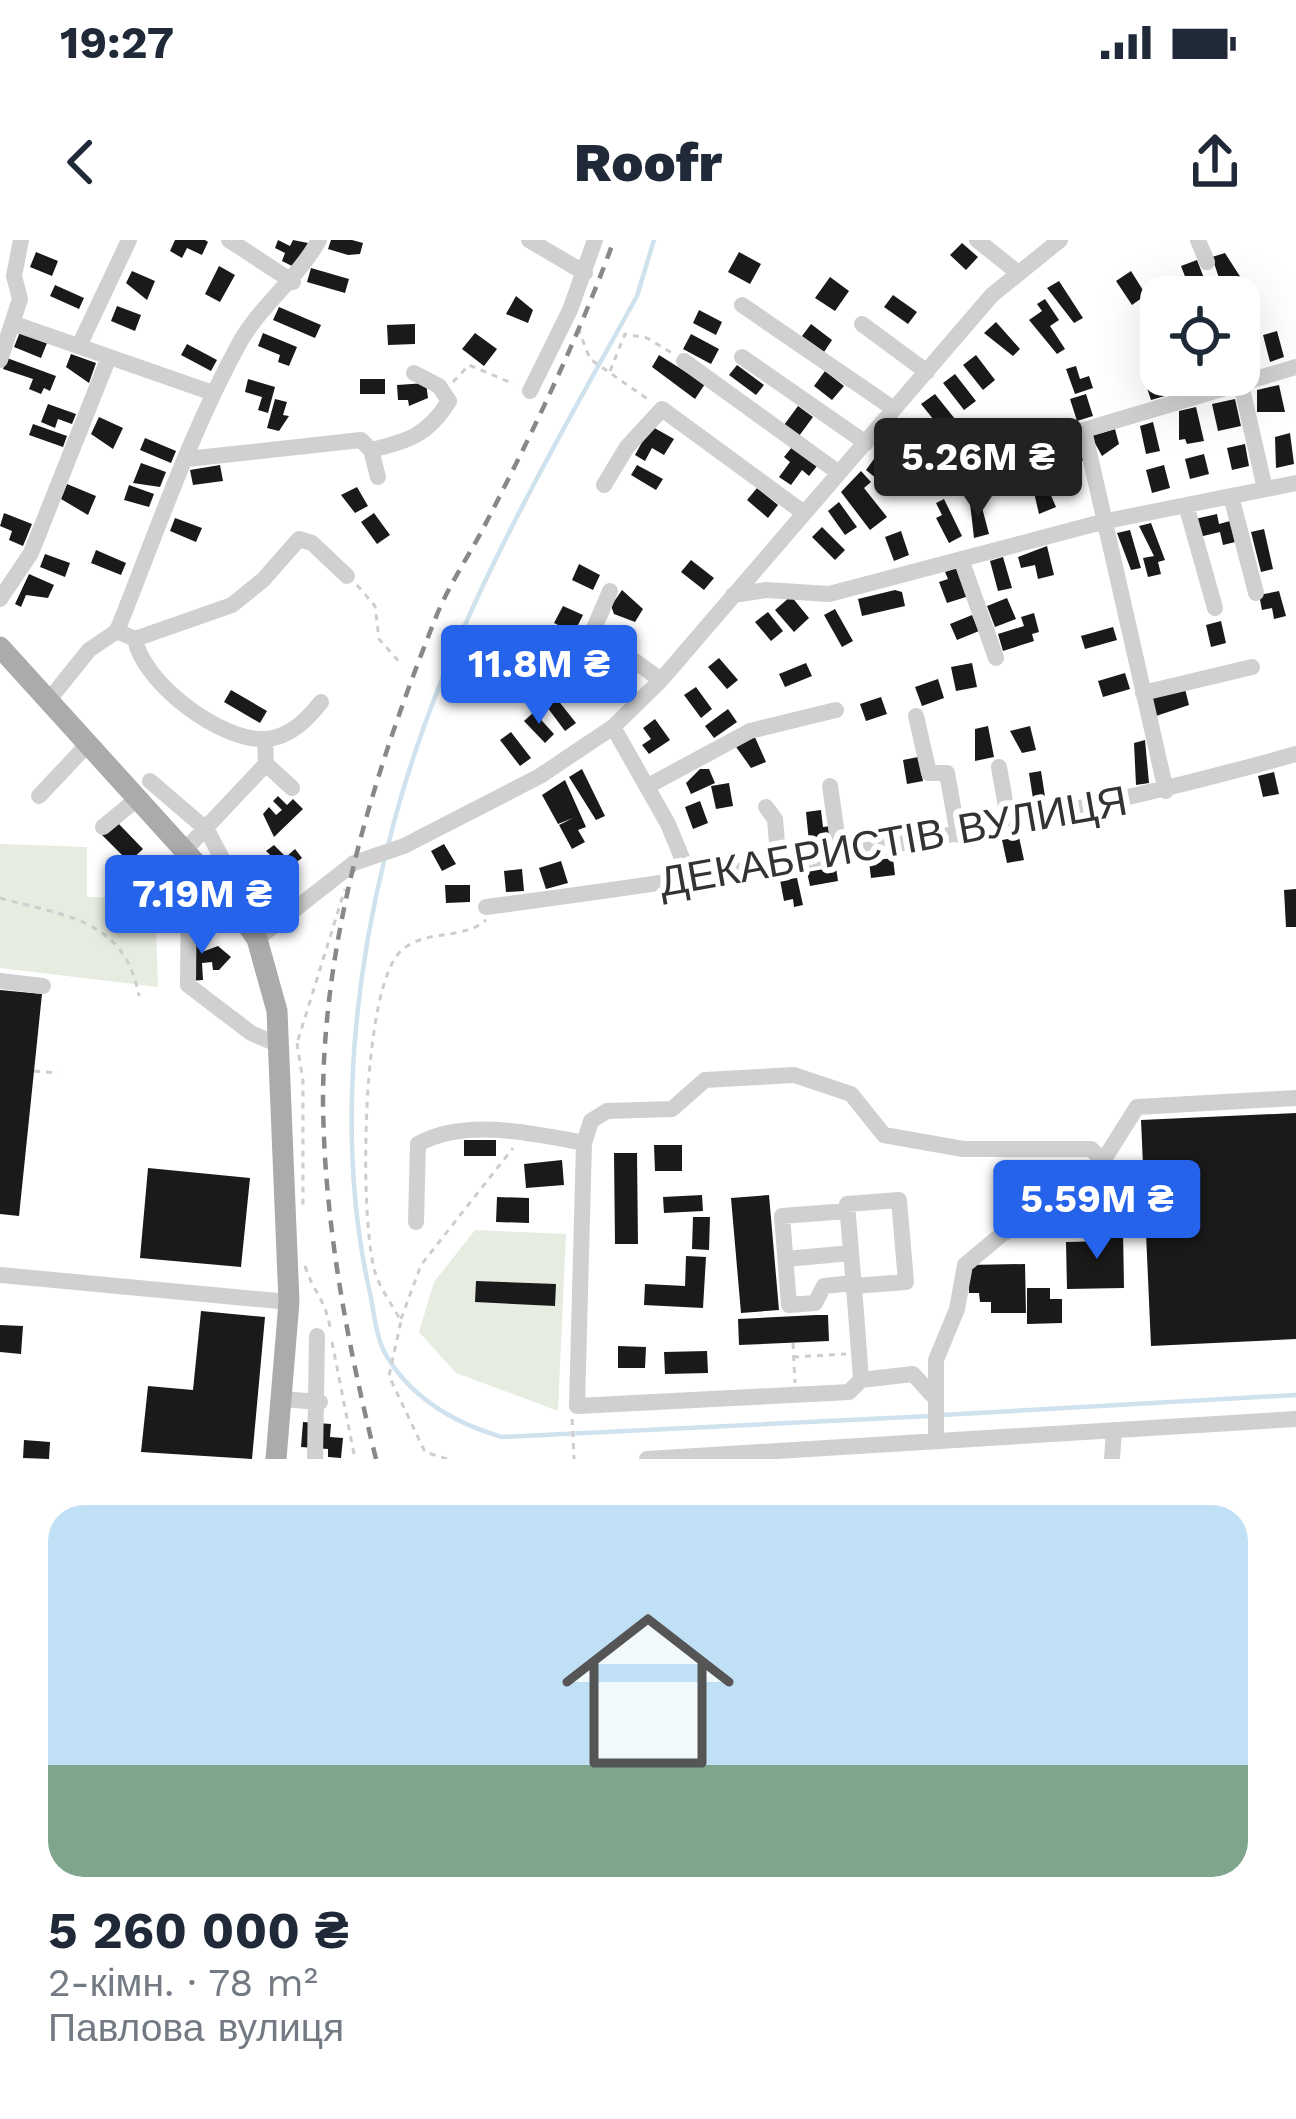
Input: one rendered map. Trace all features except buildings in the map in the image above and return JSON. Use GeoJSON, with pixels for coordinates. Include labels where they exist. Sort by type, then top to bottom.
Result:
{"type":"FeatureCollection","features":[{"type":"Feature","properties":{"kind":"main road"},"geometry":{"type":"LineString","coordinates":[[0,647],[88,744],[143,790],[192,860],[257,939],[288,1044],[289,1302],[276,1459]]}},
{"type":"Feature","properties":{"kind":"street"},"geometry":{"type":"LineString","coordinates":[[0,360],[20,290],[7,274],[21,240]]}},
{"type":"Feature","properties":{"kind":"street"},"geometry":{"type":"LineString","coordinates":[[79,346],[129,240]]}},
{"type":"Feature","properties":{"kind":"street"},"geometry":{"type":"LineString","coordinates":[[229,240],[293,282]]}},
{"type":"Feature","properties":{"kind":"street"},"geometry":{"type":"LineString","coordinates":[[48,700],[89,650],[117,631],[213,393],[244,335],[293,282],[320,240]]}},
{"type":"Feature","properties":{"kind":"street"},"geometry":{"type":"LineString","coordinates":[[529,240],[585,273]]}},
{"type":"Feature","properties":{"kind":"street"},"geometry":{"type":"LineString","coordinates":[[530,391],[570,310],[595,240]]}},
{"type":"Feature","properties":{"kind":"street"},"geometry":{"type":"LineString","coordinates":[[977,240],[1017,272]]}},
{"type":"Feature","properties":{"kind":"street"},"geometry":{"type":"LineString","coordinates":[[257,939],[357,867],[541,776],[613,727],[662,680],[1017,272],[1060,240]]}},
{"type":"Feature","properties":{"kind":"street"},"geometry":{"type":"LineString","coordinates":[[1198,240],[1207,262]]}},
{"type":"Feature","properties":{"kind":"street"},"geometry":{"type":"LineString","coordinates":[[742,305],[894,410]]}},
{"type":"Feature","properties":{"kind":"street"},"geometry":{"type":"LineString","coordinates":[[14,324],[213,393]]}},
{"type":"Feature","properties":{"kind":"street"},"geometry":{"type":"LineString","coordinates":[[862,324],[927,372]]}},
{"type":"Feature","properties":{"kind":"street"},"geometry":{"type":"LineString","coordinates":[[0,599],[31,553],[109,357]]}},
{"type":"Feature","properties":{"kind":"street"},"geometry":{"type":"LineString","coordinates":[[742,357],[866,443]]}},
{"type":"Feature","properties":{"kind":"street"},"geometry":{"type":"LineString","coordinates":[[684,361],[839,472]]}},
{"type":"Feature","properties":{"kind":"street"},"geometry":{"type":"LineString","coordinates":[[1260,378],[1296,368]]}},
{"type":"Feature","properties":{"kind":"street"},"geometry":{"type":"LineString","coordinates":[[371,450],[416,440],[434,425],[449,401],[440,386],[414,373]]}},
{"type":"Feature","properties":{"kind":"street"},"geometry":{"type":"LineString","coordinates":[[1166,791],[1084,430],[1200,396]]}},
{"type":"Feature","properties":{"kind":"street"},"geometry":{"type":"LineString","coordinates":[[1244,396],[1265,489]]}},
{"type":"Feature","properties":{"kind":"street"},"geometry":{"type":"LineString","coordinates":[[604,485],[627,447],[662,409],[804,513]]}},
{"type":"Feature","properties":{"kind":"street"},"geometry":{"type":"LineString","coordinates":[[187,459],[362,440],[371,450],[378,477]]}},
{"type":"Feature","properties":{"kind":"street"},"geometry":{"type":"LineString","coordinates":[[733,595],[766,590],[829,594],[1102,522],[1296,483]]}},
{"type":"Feature","properties":{"kind":"street"},"geometry":{"type":"LineString","coordinates":[[1231,496],[1256,593]]}},
{"type":"Feature","properties":{"kind":"street"},"geometry":{"type":"LineString","coordinates":[[1186,505],[1215,608]]}},
{"type":"Feature","properties":{"kind":"street"},"geometry":{"type":"LineString","coordinates":[[117,631],[135,639],[232,605],[263,580],[299,539],[312,543],[346,576]]}},
{"type":"Feature","properties":{"kind":"street"},"geometry":{"type":"LineString","coordinates":[[961,559],[996,658]]}},
{"type":"Feature","properties":{"kind":"street"},"geometry":{"type":"LineString","coordinates":[[610,591],[593,631],[662,680]]}},
{"type":"Feature","properties":{"kind":"street"},"geometry":{"type":"LineString","coordinates":[[135,639],[146,668],[163,692],[233,731],[265,739],[304,724],[321,702]]}},
{"type":"Feature","properties":{"kind":"street"},"geometry":{"type":"LineString","coordinates":[[1143,693],[1252,668]]}},
{"type":"Feature","properties":{"kind":"street"},"geometry":{"type":"LineString","coordinates":[[648,786],[750,730],[836,710]]}},
{"type":"Feature","properties":{"kind":"street"},"geometry":{"type":"LineString","coordinates":[[916,716],[929,773],[947,773],[958,835]]}},
{"type":"Feature","properties":{"kind":"street"},"geometry":{"type":"LineString","coordinates":[[613,727],[648,786],[691,880]]}},
{"type":"Feature","properties":{"kind":"street"},"geometry":{"type":"LineString","coordinates":[[265,739],[266,764],[207,830],[192,860],[188,985],[251,1033],[288,1044]]}},
{"type":"Feature","properties":{"kind":"street"},"geometry":{"type":"LineString","coordinates":[[39,796],[88,744]]}},
{"type":"Feature","properties":{"kind":"street","name":"ДЕКАБРИСТІВ ВУЛИЦЯ"},"geometry":{"type":"LineString","coordinates":[[486,907],[691,880],[958,835],[1166,791],[1296,754]]}},
{"type":"Feature","properties":{"kind":"street"},"geometry":{"type":"LineString","coordinates":[[266,764],[292,788]]}},
{"type":"Feature","properties":{"kind":"street"},"geometry":{"type":"LineString","coordinates":[[999,766],[1009,824]]}},
{"type":"Feature","properties":{"kind":"street"},"geometry":{"type":"LineString","coordinates":[[830,786],[840,855]]}},
{"type":"Feature","properties":{"kind":"street"},"geometry":{"type":"LineString","coordinates":[[103,827],[143,790],[207,830],[237,887]]}},
{"type":"Feature","properties":{"kind":"street"},"geometry":{"type":"LineString","coordinates":[[766,807],[775,819],[779,866]]}},
{"type":"Feature","properties":{"kind":"street"},"geometry":{"type":"LineString","coordinates":[[0,981],[43,986]]}},
{"type":"Feature","properties":{"kind":"street"},"geometry":{"type":"LineString","coordinates":[[932,1395],[913,1374],[861,1380],[849,1392],[577,1406],[584,1143],[591,1120],[607,1111],[672,1109],[705,1080],[794,1075],[851,1094],[884,1136],[963,1148],[1091,1148],[1103,1162]]}},
{"type":"Feature","properties":{"kind":"street"},"geometry":{"type":"LineString","coordinates":[[936,1441],[932,1395],[936,1360],[971,1257],[1057,1204],[1103,1162],[1137,1107],[1296,1098]]}},
{"type":"Feature","properties":{"kind":"street"},"geometry":{"type":"LineString","coordinates":[[416,1222],[418,1144],[440,1132],[526,1132],[584,1143]]}},
{"type":"Feature","properties":{"kind":"street"},"geometry":{"type":"LineString","coordinates":[[848,1210],[782,1216],[789,1304],[815,1304],[824,1286],[853,1285],[906,1282],[899,1200],[847,1204],[848,1210],[853,1285],[861,1380]]}},
{"type":"Feature","properties":{"kind":"street"},"geometry":{"type":"LineString","coordinates":[[786,1259],[851,1253]]}},
{"type":"Feature","properties":{"kind":"street"},"geometry":{"type":"LineString","coordinates":[[0,1275],[289,1302]]}},
{"type":"Feature","properties":{"kind":"street"},"geometry":{"type":"LineString","coordinates":[[315,1459],[320,1402],[317,1336]]}},
{"type":"Feature","properties":{"kind":"street"},"geometry":{"type":"LineString","coordinates":[[281,1399],[320,1402]]}},
{"type":"Feature","properties":{"kind":"street"},"geometry":{"type":"LineString","coordinates":[[646,1459],[1296,1419]]}},
{"type":"Feature","properties":{"kind":"street"},"geometry":{"type":"LineString","coordinates":[[1112,1459],[1114,1430]]}},
{"type":"Feature","properties":{"kind":"path"},"geometry":{"type":"LineString","coordinates":[[570,310],[590,359],[662,409]]}},
{"type":"Feature","properties":{"kind":"path"},"geometry":{"type":"LineString","coordinates":[[609,373],[625,334],[647,338],[684,361]]}},
{"type":"Feature","properties":{"kind":"path"},"geometry":{"type":"LineString","coordinates":[[449,401],[456,374],[469,365],[530,391]]}},
{"type":"Feature","properties":{"kind":"path"},"geometry":{"type":"LineString","coordinates":[[346,576],[367,590],[375,606],[380,639],[401,664]]}},
{"type":"Feature","properties":{"kind":"path"},"geometry":{"type":"LineString","coordinates":[[301,1228],[303,1081],[288,1044],[357,867]]}},
{"type":"Feature","properties":{"kind":"path"},"geometry":{"type":"LineString","coordinates":[[0,898],[85,923],[116,940],[134,970],[139,996]]}},
{"type":"Feature","properties":{"kind":"path"},"geometry":{"type":"LineString","coordinates":[[401,1321],[375,1273],[363,1162],[380,986],[402,950],[434,934],[470,933],[486,921],[486,907]]}},
{"type":"Feature","properties":{"kind":"path"},"geometry":{"type":"LineString","coordinates":[[34,1071],[58,1073]]}},
{"type":"Feature","properties":{"kind":"path"},"geometry":{"type":"LineString","coordinates":[[447,1459],[425,1452],[389,1376],[401,1321],[421,1264],[526,1132]]}},
{"type":"Feature","properties":{"kind":"path"},"geometry":{"type":"LineString","coordinates":[[304,1262],[310,1284],[324,1296],[355,1459]]}},
{"type":"Feature","properties":{"kind":"path"},"geometry":{"type":"LineString","coordinates":[[793,1342],[795,1395]]}},
{"type":"Feature","properties":{"kind":"path"},"geometry":{"type":"LineString","coordinates":[[794,1357],[859,1353]]}},
{"type":"Feature","properties":{"kind":"path"},"geometry":{"type":"LineString","coordinates":[[572,1424],[574,1459]]}},
{"type":"Feature","properties":{"kind":"shaded area"},"geometry":{"type":"Polygon","coordinates":[[[0,844],[87,847],[87,897],[155,898],[158,987],[0,968],[0,844]]]}},
{"type":"Feature","properties":{"kind":"shaded area"},"geometry":{"type":"Polygon","coordinates":[[[475,1230],[566,1234],[558,1411],[456,1373],[419,1332],[434,1282],[475,1230]]]}},
{"type":"Feature","properties":{"kind":"waterway"},"geometry":{"type":"LineString","coordinates":[[388,846],[408,773],[462,632],[528,495],[637,296],[654,240]]}},
{"type":"Feature","properties":{"kind":"waterway"},"geometry":{"type":"LineString","coordinates":[[385,857],[357,1019],[354,1185],[378,1333],[386,1355],[408,1384],[451,1417],[502,1437],[931,1416]]}},
{"type":"Feature","properties":{"kind":"waterway"},"geometry":{"type":"LineString","coordinates":[[942,1415],[1296,1395]]}},
{"type":"Feature","properties":{"kind":"railway"},"geometry":{"type":"LineString","coordinates":[[376,1459],[339,1282],[324,1146],[325,1039],[343,915],[373,793],[436,617],[539,417],[614,240]]}}]}
